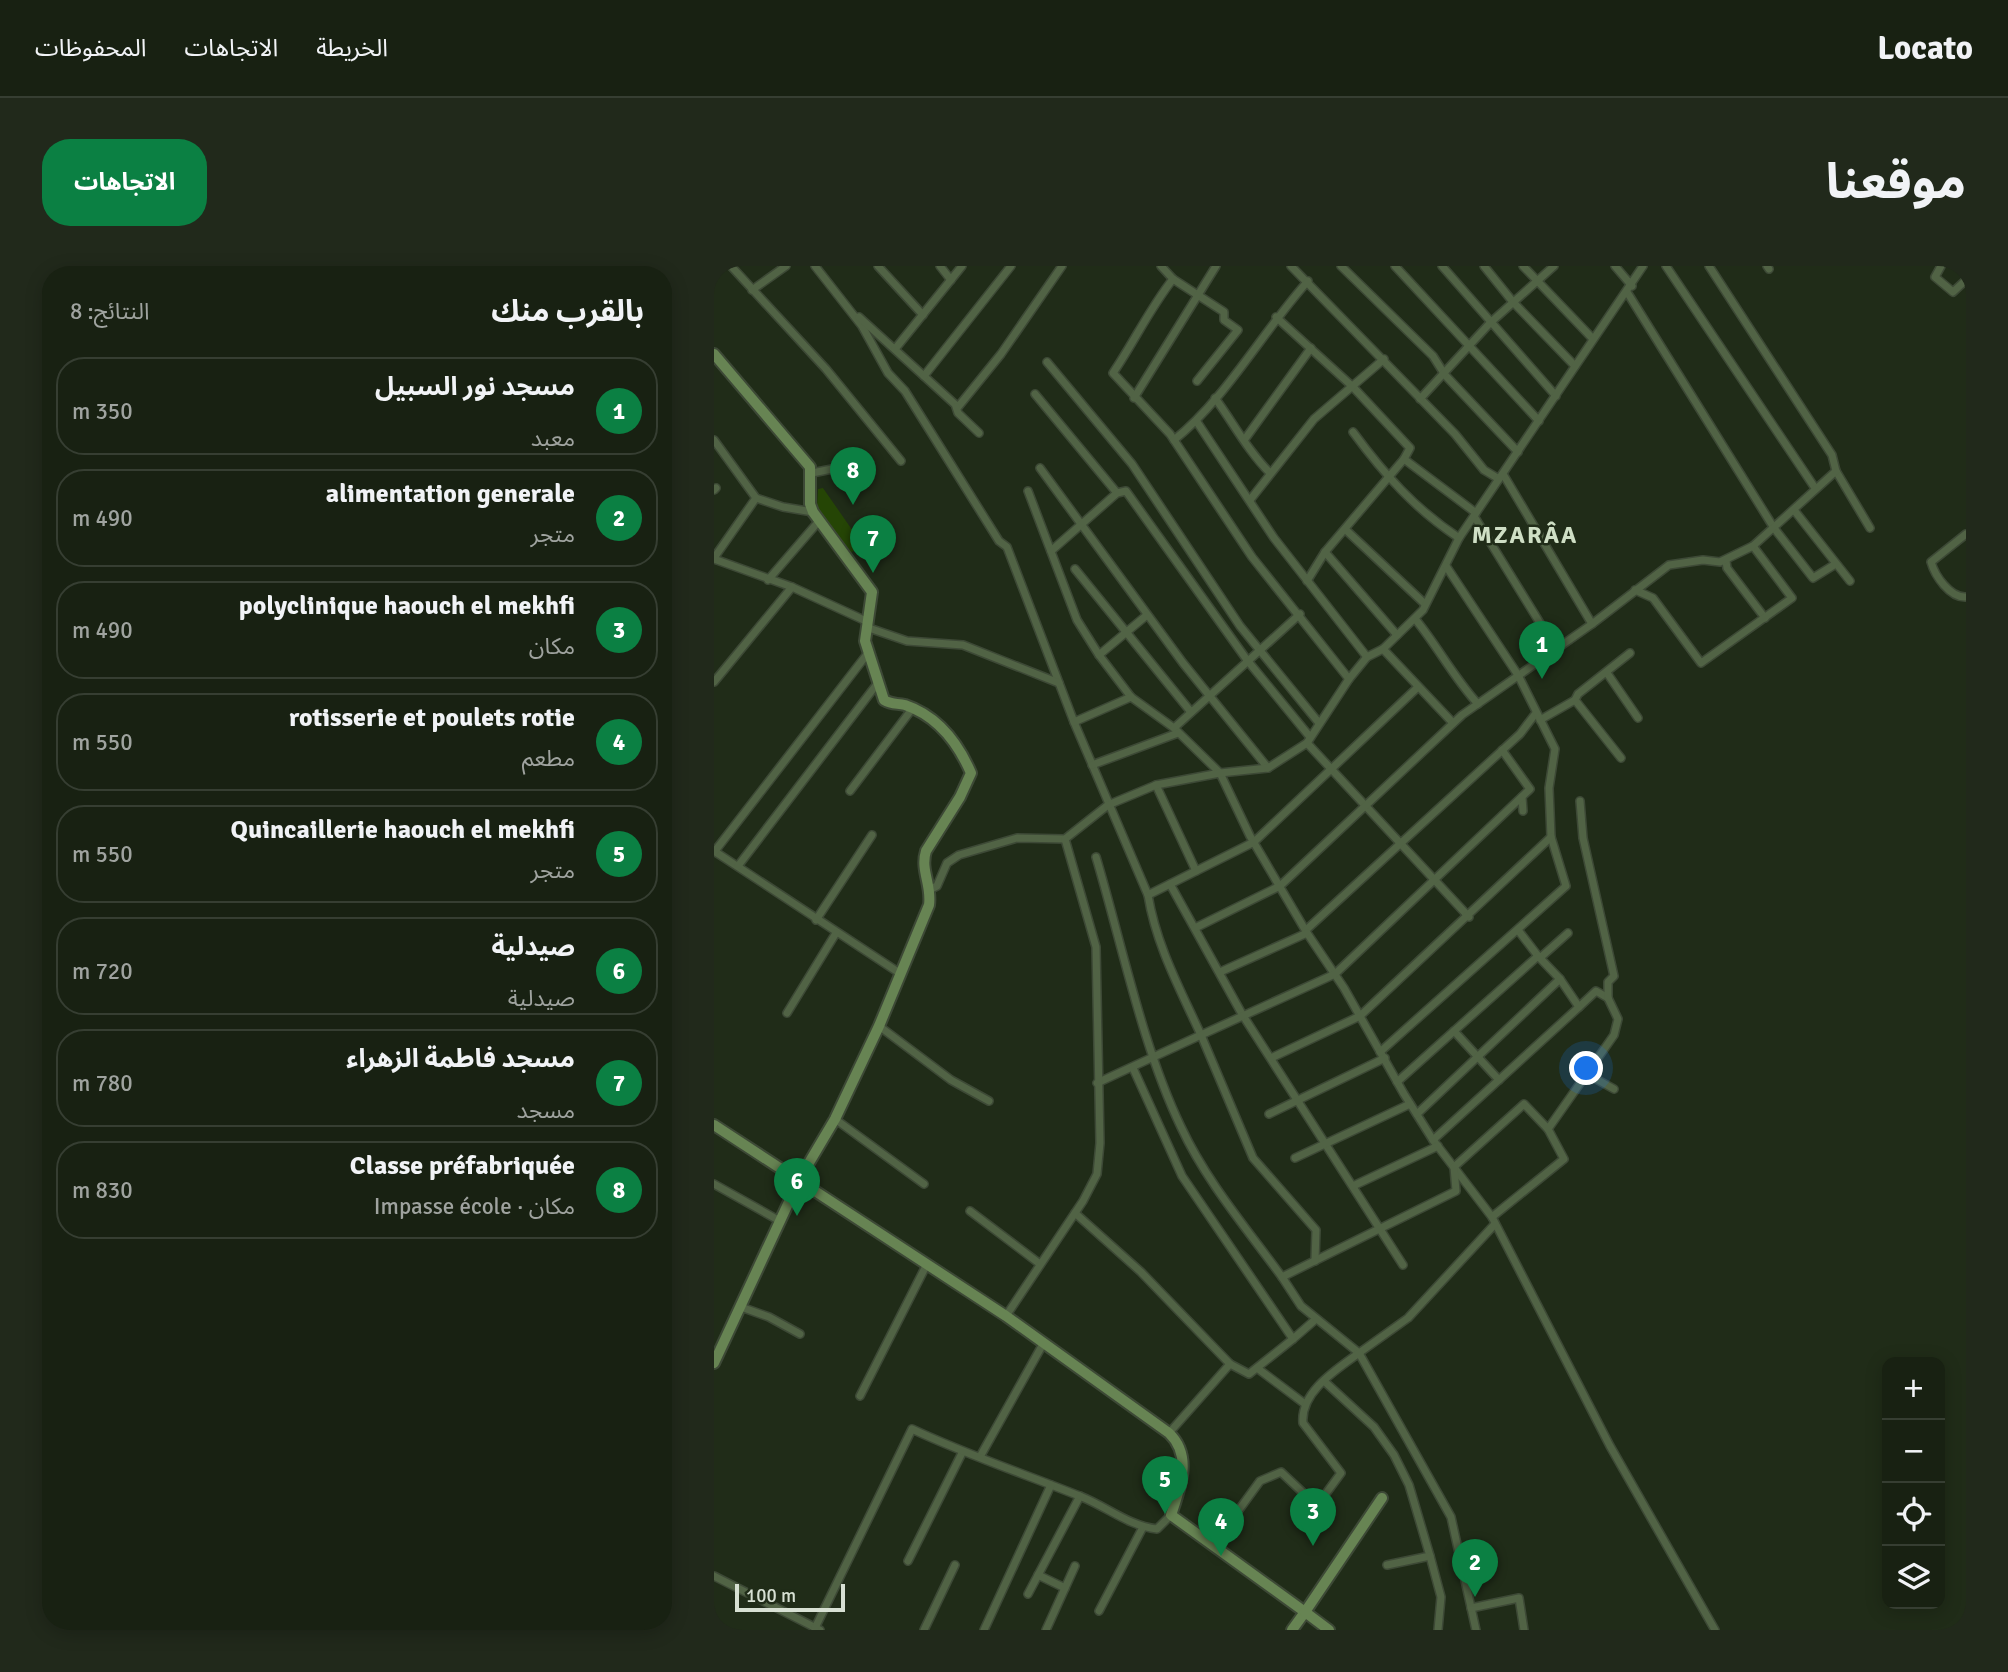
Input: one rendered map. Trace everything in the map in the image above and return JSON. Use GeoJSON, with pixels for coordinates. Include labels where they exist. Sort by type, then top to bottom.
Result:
{"type":"FeatureCollection","features":[{"type":"Feature","properties":{"kind":"street"},"geometry":{"type":"LineString","coordinates":[[731,266],[826,369],[901,461]]}},
{"type":"Feature","properties":{"kind":"street"},"geometry":{"type":"LineString","coordinates":[[752,290],[786,266]]}},
{"type":"Feature","properties":{"kind":"street"},"geometry":{"type":"LineString","coordinates":[[815,266],[848,307],[999,541],[1007,547],[1074,722],[1148,895],[1168,965],[1253,1158],[1316,1230],[1315,1261]]}},
{"type":"Feature","properties":{"kind":"street"},"geometry":{"type":"LineString","coordinates":[[878,266],[923,315]]}},
{"type":"Feature","properties":{"kind":"street"},"geometry":{"type":"LineString","coordinates":[[940,266],[951,280]]}},
{"type":"Feature","properties":{"kind":"street"},"geometry":{"type":"LineString","coordinates":[[895,349],[962,266]]}},
{"type":"Feature","properties":{"kind":"street"},"geometry":{"type":"LineString","coordinates":[[924,376],[1011,266]]}},
{"type":"Feature","properties":{"kind":"street"},"geometry":{"type":"LineString","coordinates":[[956,407],[1001,354],[1062,266]]}},
{"type":"Feature","properties":{"kind":"street"},"geometry":{"type":"LineString","coordinates":[[1161,266],[1173,279],[1224,312],[1224,320],[1238,330],[1198,381]]}},
{"type":"Feature","properties":{"kind":"street"},"geometry":{"type":"LineString","coordinates":[[1134,398],[1216,266]]}},
{"type":"Feature","properties":{"kind":"street"},"geometry":{"type":"LineString","coordinates":[[1292,266],[1455,434],[1484,470],[1501,476],[1592,624]]}},
{"type":"Feature","properties":{"kind":"street"},"geometry":{"type":"LineString","coordinates":[[1341,266],[1433,356],[1446,375],[1518,452]]}},
{"type":"Feature","properties":{"kind":"street"},"geometry":{"type":"LineString","coordinates":[[1395,266],[1539,421]]}},
{"type":"Feature","properties":{"kind":"street"},"geometry":{"type":"LineString","coordinates":[[1442,266],[1556,396]]}},
{"type":"Feature","properties":{"kind":"street"},"geometry":{"type":"LineString","coordinates":[[1484,266],[1513,302],[1575,366]]}},
{"type":"Feature","properties":{"kind":"street"},"geometry":{"type":"LineString","coordinates":[[1523,266],[1592,339]]}},
{"type":"Feature","properties":{"kind":"street"},"geometry":{"type":"LineString","coordinates":[[1420,399],[1446,375],[1490,323],[1554,266]]}},
{"type":"Feature","properties":{"kind":"street"},"geometry":{"type":"LineString","coordinates":[[1615,266],[1774,528],[1813,578],[1834,565]]}},
{"type":"Feature","properties":{"kind":"street"},"geometry":{"type":"LineString","coordinates":[[931,889],[937,886],[947,863],[982,846],[1017,838],[1065,839],[1108,805],[1156,785],[1220,773],[1268,768],[1309,740],[1349,679],[1367,657],[1383,649],[1416,620],[1459,538],[1643,266]]}},
{"type":"Feature","properties":{"kind":"street"},"geometry":{"type":"LineString","coordinates":[[1666,266],[1815,488]]}},
{"type":"Feature","properties":{"kind":"street"},"geometry":{"type":"LineString","coordinates":[[1709,266],[1832,455],[1836,471],[1870,528]]}},
{"type":"Feature","properties":{"kind":"street"},"geometry":{"type":"LineString","coordinates":[[1941,266],[1935,277],[1953,292],[1966,280]]}},
{"type":"Feature","properties":{"kind":"street"},"geometry":{"type":"LineString","coordinates":[[1173,279],[1153,303],[1113,373],[1174,440],[1252,557],[1349,679]]}},
{"type":"Feature","properties":{"kind":"street"},"geometry":{"type":"LineString","coordinates":[[1174,440],[1197,422],[1276,317],[1308,281]]}},
{"type":"Feature","properties":{"kind":"street"},"geometry":{"type":"LineString","coordinates":[[848,307],[924,376],[979,433]]}},
{"type":"Feature","properties":{"kind":"street"},"geometry":{"type":"LineString","coordinates":[[1276,317],[1353,387],[1410,448],[1407,462],[1387,478],[1325,552],[1307,581]]}},
{"type":"Feature","properties":{"kind":"street"},"geometry":{"type":"LineString","coordinates":[[1245,439],[1311,348]]}},
{"type":"Feature","properties":{"kind":"street"},"geometry":{"type":"LineString","coordinates":[[714,354],[810,467],[810,503],[816,517],[872,592],[865,642],[884,700],[912,709],[948,733],[962,750],[971,773],[960,797],[926,851],[925,872],[931,889],[929,905],[879,1026],[835,1119],[800,1178],[714,1363]]}},
{"type":"Feature","properties":{"kind":"street"},"geometry":{"type":"LineString","coordinates":[[1250,500],[1314,419],[1384,359]]}},
{"type":"Feature","properties":{"kind":"street"},"geometry":{"type":"LineString","coordinates":[[1047,362],[1132,464],[1240,626],[1261,648],[1319,723]]}},
{"type":"Feature","properties":{"kind":"street"},"geometry":{"type":"LineString","coordinates":[[1035,394],[1117,493]]}},
{"type":"Feature","properties":{"kind":"street"},"geometry":{"type":"LineString","coordinates":[[1215,398],[1245,439],[1248,451],[1270,473]]}},
{"type":"Feature","properties":{"kind":"street"},"geometry":{"type":"LineString","coordinates":[[1197,422],[1307,581],[1367,657]]}},
{"type":"Feature","properties":{"kind":"street"},"geometry":{"type":"LineString","coordinates":[[1353,432],[1387,478],[1427,517],[1459,538]]}},
{"type":"Feature","properties":{"kind":"street"},"geometry":{"type":"LineString","coordinates":[[714,440],[756,498],[816,517]]}},
{"type":"Feature","properties":{"kind":"street"},"geometry":{"type":"LineString","coordinates":[[1407,462],[1475,515],[1556,649]]}},
{"type":"Feature","properties":{"kind":"street"},"geometry":{"type":"LineString","coordinates":[[812,473],[842,467]]}},
{"type":"Feature","properties":{"kind":"street"},"geometry":{"type":"LineString","coordinates":[[1040,468],[1147,615],[1268,768]]}},
{"type":"Feature","properties":{"kind":"street"},"geometry":{"type":"LineString","coordinates":[[1195,928],[1280,886],[1453,723],[1592,624],[1669,565],[1703,560],[1726,561],[1753,546],[1836,471]]}},
{"type":"Feature","properties":{"kind":"street"},"geometry":{"type":"LineString","coordinates":[[1028,491],[1077,620],[1099,655],[1131,696],[1176,730],[1220,773],[1254,842],[1410,1104],[1435,1143],[1493,1220],[1610,1446],[1715,1630]]}},
{"type":"Feature","properties":{"kind":"street"},"geometry":{"type":"LineString","coordinates":[[1051,551],[1084,525],[1117,493],[1126,491],[1247,660],[1330,769],[1469,917]]}},
{"type":"Feature","properties":{"kind":"street"},"geometry":{"type":"LineString","coordinates":[[756,498],[714,559],[792,587],[907,641],[963,645],[1059,683]]}},
{"type":"Feature","properties":{"kind":"street"},"geometry":{"type":"LineString","coordinates":[[1794,510],[1834,565],[1850,581]]}},
{"type":"Feature","properties":{"kind":"street"},"geometry":{"type":"LineString","coordinates":[[768,580],[816,517]]}},
{"type":"Feature","properties":{"kind":"street"},"geometry":{"type":"LineString","coordinates":[[1346,530],[1425,604]]}},
{"type":"Feature","properties":{"kind":"street"},"geometry":{"type":"LineString","coordinates":[[1966,534],[1931,562],[1950,592],[1959,598],[1966,597]]}},
{"type":"Feature","properties":{"kind":"street"},"geometry":{"type":"LineString","coordinates":[[1635,590],[1653,598],[1701,663],[1792,598],[1753,546]]}},
{"type":"Feature","properties":{"kind":"street"},"geometry":{"type":"LineString","coordinates":[[1325,552],[1397,635]]}},
{"type":"Feature","properties":{"kind":"street"},"geometry":{"type":"LineString","coordinates":[[1726,561],[1727,568],[1765,618]]}},
{"type":"Feature","properties":{"kind":"street"},"geometry":{"type":"LineString","coordinates":[[1269,1114],[1382,1055],[1566,886],[1551,837],[1549,788],[1555,749],[1518,676],[1446,566]]}},
{"type":"Feature","properties":{"kind":"street"},"geometry":{"type":"LineString","coordinates":[[1075,569],[1125,634],[1191,712]]}},
{"type":"Feature","properties":{"kind":"street"},"geometry":{"type":"LineString","coordinates":[[714,682],[792,587]]}},
{"type":"Feature","properties":{"kind":"street"},"geometry":{"type":"LineString","coordinates":[[1092,765],[1176,730],[1210,693],[1300,614]]}},
{"type":"Feature","properties":{"kind":"street"},"geometry":{"type":"LineString","coordinates":[[1099,655],[1147,615]]}},
{"type":"Feature","properties":{"kind":"street"},"geometry":{"type":"LineString","coordinates":[[1416,620],[1442,652],[1459,684],[1478,704]]}},
{"type":"Feature","properties":{"kind":"street"},"geometry":{"type":"LineString","coordinates":[[1383,649],[1453,723]]}},
{"type":"Feature","properties":{"kind":"street"},"geometry":{"type":"LineString","coordinates":[[868,653],[714,851],[901,974]]}},
{"type":"Feature","properties":{"kind":"street"},"geometry":{"type":"LineString","coordinates":[[1220,972],[1306,931],[1538,717],[1575,700],[1578,694],[1630,653]]}},
{"type":"Feature","properties":{"kind":"street"},"geometry":{"type":"LineString","coordinates":[[1607,673],[1638,718]]}},
{"type":"Feature","properties":{"kind":"street"},"geometry":{"type":"LineString","coordinates":[[737,866],[877,684]]}},
{"type":"Feature","properties":{"kind":"street"},"geometry":{"type":"LineString","coordinates":[[1148,895],[1254,842],[1418,687]]}},
{"type":"Feature","properties":{"kind":"street"},"geometry":{"type":"LineString","coordinates":[[1074,722],[1131,696]]}},
{"type":"Feature","properties":{"kind":"street"},"geometry":{"type":"LineString","coordinates":[[1575,700],[1620,758]]}},
{"type":"Feature","properties":{"kind":"street"},"geometry":{"type":"LineString","coordinates":[[850,790],[912,709]]}},
{"type":"Feature","properties":{"kind":"street"},"geometry":{"type":"LineString","coordinates":[[1097,1083],[1155,1059],[1242,1014],[1335,974],[1530,789],[1502,750]]}},
{"type":"Feature","properties":{"kind":"street"},"geometry":{"type":"LineString","coordinates":[[1156,785],[1196,871]]}},
{"type":"Feature","properties":{"kind":"street"},"geometry":{"type":"LineString","coordinates":[[1522,797],[1523,811]]}},
{"type":"Feature","properties":{"kind":"street"},"geometry":{"type":"LineString","coordinates":[[1548,1129],[1614,1035],[1618,1019],[1608,998],[1608,982],[1615,976],[1585,848],[1580,801]]}},
{"type":"Feature","properties":{"kind":"street"},"geometry":{"type":"LineString","coordinates":[[817,920],[873,835]]}},
{"type":"Feature","properties":{"kind":"street"},"geometry":{"type":"LineString","coordinates":[[1271,1058],[1360,1016],[1469,917],[1551,837]]}},
{"type":"Feature","properties":{"kind":"street"},"geometry":{"type":"LineString","coordinates":[[1006,1315],[1075,1213],[1097,1174],[1100,1143],[1096,947],[1082,887],[1065,839]]}},
{"type":"Feature","properties":{"kind":"street"},"geometry":{"type":"LineString","coordinates":[[1096,857],[1155,1059],[1181,1127],[1217,1188],[1301,1306],[1359,1353],[1451,1517],[1476,1630]]}},
{"type":"Feature","properties":{"kind":"street"},"geometry":{"type":"LineString","coordinates":[[1170,884],[1242,1014],[1402,1265]]}},
{"type":"Feature","properties":{"kind":"street"},"geometry":{"type":"LineString","coordinates":[[1518,930],[1560,979],[1578,1007]]}},
{"type":"Feature","properties":{"kind":"street"},"geometry":{"type":"LineString","coordinates":[[787,1013],[836,933]]}},
{"type":"Feature","properties":{"kind":"street"},"geometry":{"type":"LineString","coordinates":[[1397,1082],[1568,933]]}},
{"type":"Feature","properties":{"kind":"street"},"geometry":{"type":"LineString","coordinates":[[1417,1114],[1560,979]]}},
{"type":"Feature","properties":{"kind":"street"},"geometry":{"type":"LineString","coordinates":[[1353,1186],[1435,1143],[1578,1007],[1596,992],[1608,998]]}},
{"type":"Feature","properties":{"kind":"street"},"geometry":{"type":"LineString","coordinates":[[879,1026],[951,1080],[989,1101]]}},
{"type":"Feature","properties":{"kind":"street"},"geometry":{"type":"LineString","coordinates":[[1454,1031],[1499,1080]]}},
{"type":"Feature","properties":{"kind":"street"},"geometry":{"type":"LineString","coordinates":[[1133,1068],[1182,1176],[1293,1339]]}},
{"type":"Feature","properties":{"kind":"street"},"geometry":{"type":"LineString","coordinates":[[1587,1074],[1614,1089]]}},
{"type":"Feature","properties":{"kind":"street"},"geometry":{"type":"LineString","coordinates":[[1295,1158],[1410,1104]]}},
{"type":"Feature","properties":{"kind":"street"},"geometry":{"type":"LineString","coordinates":[[1214,1544],[1263,1479],[1281,1472],[1317,1505],[1341,1473],[1303,1423],[1305,1404],[1324,1381],[1408,1318],[1493,1220],[1564,1160],[1548,1129],[1524,1104],[1454,1167]]}},
{"type":"Feature","properties":{"kind":"street"},"geometry":{"type":"LineString","coordinates":[[835,1119],[924,1184]]}},
{"type":"Feature","properties":{"kind":"street"},"geometry":{"type":"LineString","coordinates":[[714,1125],[800,1178],[855,1220],[1006,1315],[1169,1433],[1178,1441],[1183,1458],[1181,1485],[1171,1516],[1157,1529],[1143,1527],[1080,1496],[981,1455],[962,1453],[912,1429],[817,1629],[714,1576]]}},
{"type":"Feature","properties":{"kind":"street"},"geometry":{"type":"LineString","coordinates":[[1282,1277],[1456,1191],[1454,1167]]}},
{"type":"Feature","properties":{"kind":"street"},"geometry":{"type":"LineString","coordinates":[[714,1184],[780,1221]]}},
{"type":"Feature","properties":{"kind":"street"},"geometry":{"type":"LineString","coordinates":[[970,1211],[1040,1264]]}},
{"type":"Feature","properties":{"kind":"street"},"geometry":{"type":"LineString","coordinates":[[1075,1213],[1141,1272],[1230,1364],[1247,1374],[1316,1319]]}},
{"type":"Feature","properties":{"kind":"street"},"geometry":{"type":"LineString","coordinates":[[860,1396],[927,1264]]}},
{"type":"Feature","properties":{"kind":"street"},"geometry":{"type":"LineString","coordinates":[[741,1307],[769,1317],[800,1334]]}},
{"type":"Feature","properties":{"kind":"street"},"geometry":{"type":"LineString","coordinates":[[981,1455],[1043,1344]]}},
{"type":"Feature","properties":{"kind":"street"},"geometry":{"type":"LineString","coordinates":[[1169,1433],[1230,1364]]}},
{"type":"Feature","properties":{"kind":"street"},"geometry":{"type":"LineString","coordinates":[[1257,1368],[1305,1404]]}},
{"type":"Feature","properties":{"kind":"street"},"geometry":{"type":"LineString","coordinates":[[1324,1381],[1374,1427],[1394,1455],[1409,1485],[1441,1597],[1438,1630]]}},
{"type":"Feature","properties":{"kind":"street"},"geometry":{"type":"LineString","coordinates":[[908,1560],[962,1453]]}},
{"type":"Feature","properties":{"kind":"street"},"geometry":{"type":"LineString","coordinates":[[984,1630],[1051,1485]]}},
{"type":"Feature","properties":{"kind":"street"},"geometry":{"type":"LineString","coordinates":[[1028,1594],[1080,1496]]}},
{"type":"Feature","properties":{"kind":"street"},"geometry":{"type":"LineString","coordinates":[[1292,1630],[1382,1498]]}},
{"type":"Feature","properties":{"kind":"street"},"geometry":{"type":"LineString","coordinates":[[1171,1516],[1214,1544],[1329,1630]]}},
{"type":"Feature","properties":{"kind":"street"},"geometry":{"type":"LineString","coordinates":[[1099,1611],[1143,1527]]}},
{"type":"Feature","properties":{"kind":"street"},"geometry":{"type":"LineString","coordinates":[[1387,1565],[1430,1556]]}},
{"type":"Feature","properties":{"kind":"street"},"geometry":{"type":"LineString","coordinates":[[924,1630],[955,1565]]}},
{"type":"Feature","properties":{"kind":"street"},"geometry":{"type":"LineString","coordinates":[[1046,1630],[1075,1566]]}},
{"type":"Feature","properties":{"kind":"street"},"geometry":{"type":"LineString","coordinates":[[1038,1575],[1065,1588]]}},
{"type":"Feature","properties":{"kind":"street"},"geometry":{"type":"LineString","coordinates":[[1471,1608],[1519,1598],[1524,1630]]}},
{"type":"Feature","properties":{"kind":"green space"},"geometry":{"type":"Polygon","coordinates":[[[823,488],[855,534],[850,540],[856,549],[849,554],[817,507],[818,489],[823,488]]]}},
{"type":"Feature","properties":{"kind":"place","name":"Classe préfabriquée"},"geometry":{"type":"Point","coordinates":[853,505]}},
{"type":"Feature","properties":{"kind":"place","name":"مسجد فاطمة الزهراء"},"geometry":{"type":"Point","coordinates":[873,573]}},
{"type":"Feature","properties":{"kind":"place","name":"مسجد نور السبيل"},"geometry":{"type":"Point","coordinates":[1542,679]}},
{"type":"Feature","properties":{"kind":"place","name":"صيدلية"},"geometry":{"type":"Point","coordinates":[797,1216]}},
{"type":"Feature","properties":{"kind":"place","name":"Quincaillerie haouch el mekhfi"},"geometry":{"type":"Point","coordinates":[1165,1514]}},
{"type":"Feature","properties":{"kind":"place","name":"polyclinique haouch el mekhfi"},"geometry":{"type":"Point","coordinates":[1313,1546]}},
{"type":"Feature","properties":{"kind":"place","name":"rotisserie et poulets rotie"},"geometry":{"type":"Point","coordinates":[1221,1556]}},
{"type":"Feature","properties":{"kind":"place","name":"alimentation generale"},"geometry":{"type":"Point","coordinates":[1475,1597]}},
{"type":"Feature","properties":{"kind":"district","name":"MZARÂA"},"geometry":{"type":"Point","coordinates":[1525,535]}}]}
